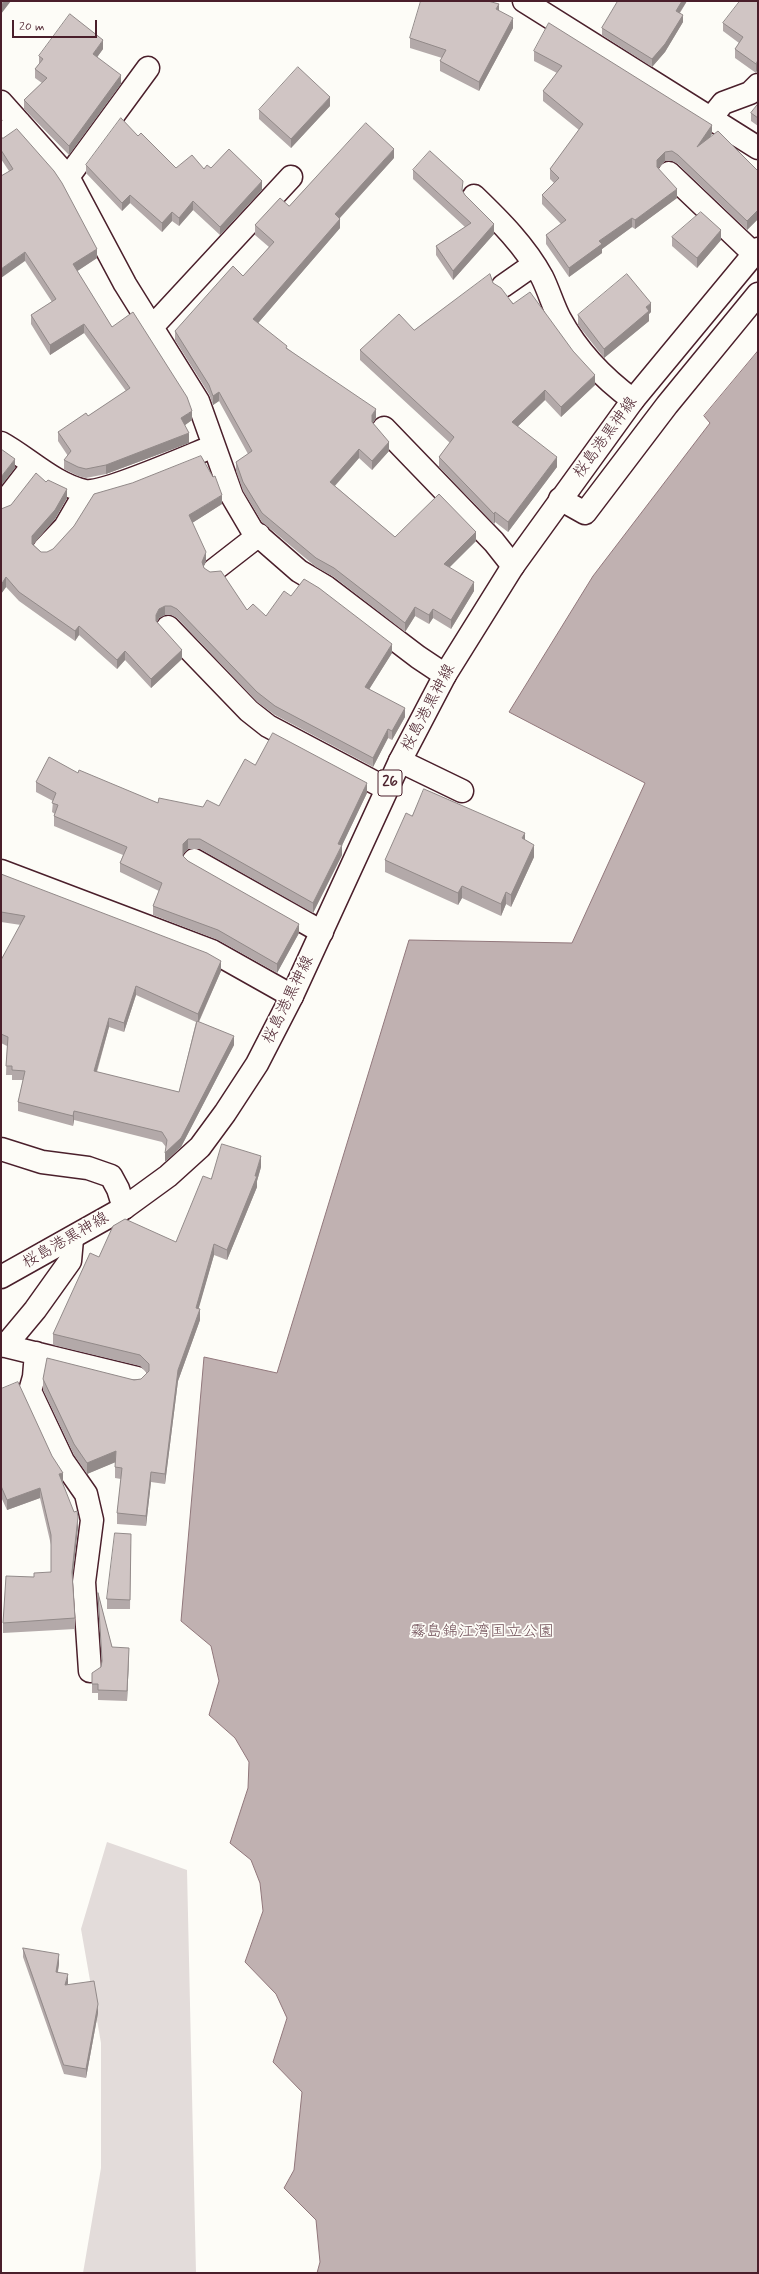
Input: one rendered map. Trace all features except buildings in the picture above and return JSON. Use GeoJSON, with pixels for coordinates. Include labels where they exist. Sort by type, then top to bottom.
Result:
{"type":"FeatureCollection","features":[{"type":"Feature","properties":{"kind":"street"},"geometry":{"type":"LineString","coordinates":[[524,1],[758,148]]}},
{"type":"Feature","properties":{"kind":"street"},"geometry":{"type":"LineString","coordinates":[[68,176],[148,68]]}},
{"type":"Feature","properties":{"kind":"street"},"geometry":{"type":"LineString","coordinates":[[712,118],[723,103],[750,93],[758,85]]}},
{"type":"Feature","properties":{"kind":"street"},"geometry":{"type":"LineString","coordinates":[[1,102],[68,176],[125,284],[198,401],[232,496],[252,530],[300,571],[326,587],[418,657],[446,675]]}},
{"type":"Feature","properties":{"kind":"street"},"geometry":{"type":"LineString","coordinates":[[1,135],[19,122]]}},
{"type":"Feature","properties":{"kind":"street"},"geometry":{"type":"LineString","coordinates":[[669,173],[756,251]]}},
{"type":"Feature","properties":{"kind":"street"},"geometry":{"type":"LineString","coordinates":[[152,327],[291,178]]}},
{"type":"Feature","properties":{"kind":"street"},"geometry":{"type":"LineString","coordinates":[[474,196],[510,230],[534,265],[542,277],[560,319],[581,354],[608,381],[633,400]]}},
{"type":"Feature","properties":{"kind":"street","name":"桜島港黒神線"},"geometry":{"type":"LineString","coordinates":[[1,1278],[72,1239],[124,1208],[168,1176],[200,1147],[225,1114],[257,1064],[292,996],[400,761],[446,675],[513,566],[633,400],[756,251]]}},
{"type":"Feature","properties":{"kind":"street"},"geometry":{"type":"LineString","coordinates":[[503,286],[534,265]]}},
{"type":"Feature","properties":{"kind":"street"},"geometry":{"type":"LineString","coordinates":[[560,499],[585,513],[667,405],[758,294]]}},
{"type":"Feature","properties":{"kind":"street"},"geometry":{"type":"LineString","coordinates":[[384,428],[494,542],[513,566]]}},
{"type":"Feature","properties":{"kind":"street"},"geometry":{"type":"LineString","coordinates":[[1,442],[33,465],[61,481],[86,491],[116,485],[214,446]]}},
{"type":"Feature","properties":{"kind":"street"},"geometry":{"type":"LineString","coordinates":[[1,506],[33,465]]}},
{"type":"Feature","properties":{"kind":"street"},"geometry":{"type":"LineString","coordinates":[[44,549],[65,527],[86,491]]}},
{"type":"Feature","properties":{"kind":"street"},"geometry":{"type":"LineString","coordinates":[[214,570],[259,535]]}},
{"type":"Feature","properties":{"kind":"street"},"geometry":{"type":"LineString","coordinates":[[168,626],[249,712],[268,726],[387,789]]}},
{"type":"Feature","properties":{"kind":"street"},"geometry":{"type":"LineString","coordinates":[[400,761],[462,791]]}},
{"type":"Feature","properties":{"kind":"street"},"geometry":{"type":"LineString","coordinates":[[194,860],[322,932]]}},
{"type":"Feature","properties":{"kind":"street"},"geometry":{"type":"LineString","coordinates":[[1,871],[212,951],[292,996]]}},
{"type":"Feature","properties":{"kind":"street"},"geometry":{"type":"LineString","coordinates":[[1,1149],[42,1162],[88,1168],[111,1176],[118,1189],[124,1208]]}},
{"type":"Feature","properties":{"kind":"street"},"geometry":{"type":"LineString","coordinates":[[72,1239],[70,1261],[35,1310],[3,1345],[137,1378]]}},
{"type":"Feature","properties":{"kind":"street"},"geometry":{"type":"LineString","coordinates":[[36,1353],[34,1377],[30,1391],[63,1461],[86,1494],[92,1520],[84,1582],[90,1671]]}},
{"type":"Feature","properties":{"kind":"shaded area","name":"霧島錦江湾国立公園"},"geometry":{"type":"Polygon","coordinates":[[[758,351],[758,2273],[317,2273],[320,2262],[316,2220],[284,2188],[294,2170],[302,2092],[273,2062],[287,2018],[276,1994],[245,1962],[263,1911],[260,1883],[251,1860],[230,1843],[248,1788],[249,1762],[235,1738],[209,1715],[219,1681],[211,1646],[181,1621],[204,1357],[277,1373],[409,940],[572,943],[645,783],[509,712],[593,576],[710,423],[704,416],[758,351]]]}},
{"type":"Feature","properties":{"kind":"shaded area"},"geometry":{"type":"Polygon","coordinates":[[[107,1842],[187,1870],[196,2273],[83,2273],[101,2168],[101,2043],[81,1929],[107,1842]]]}}]}
